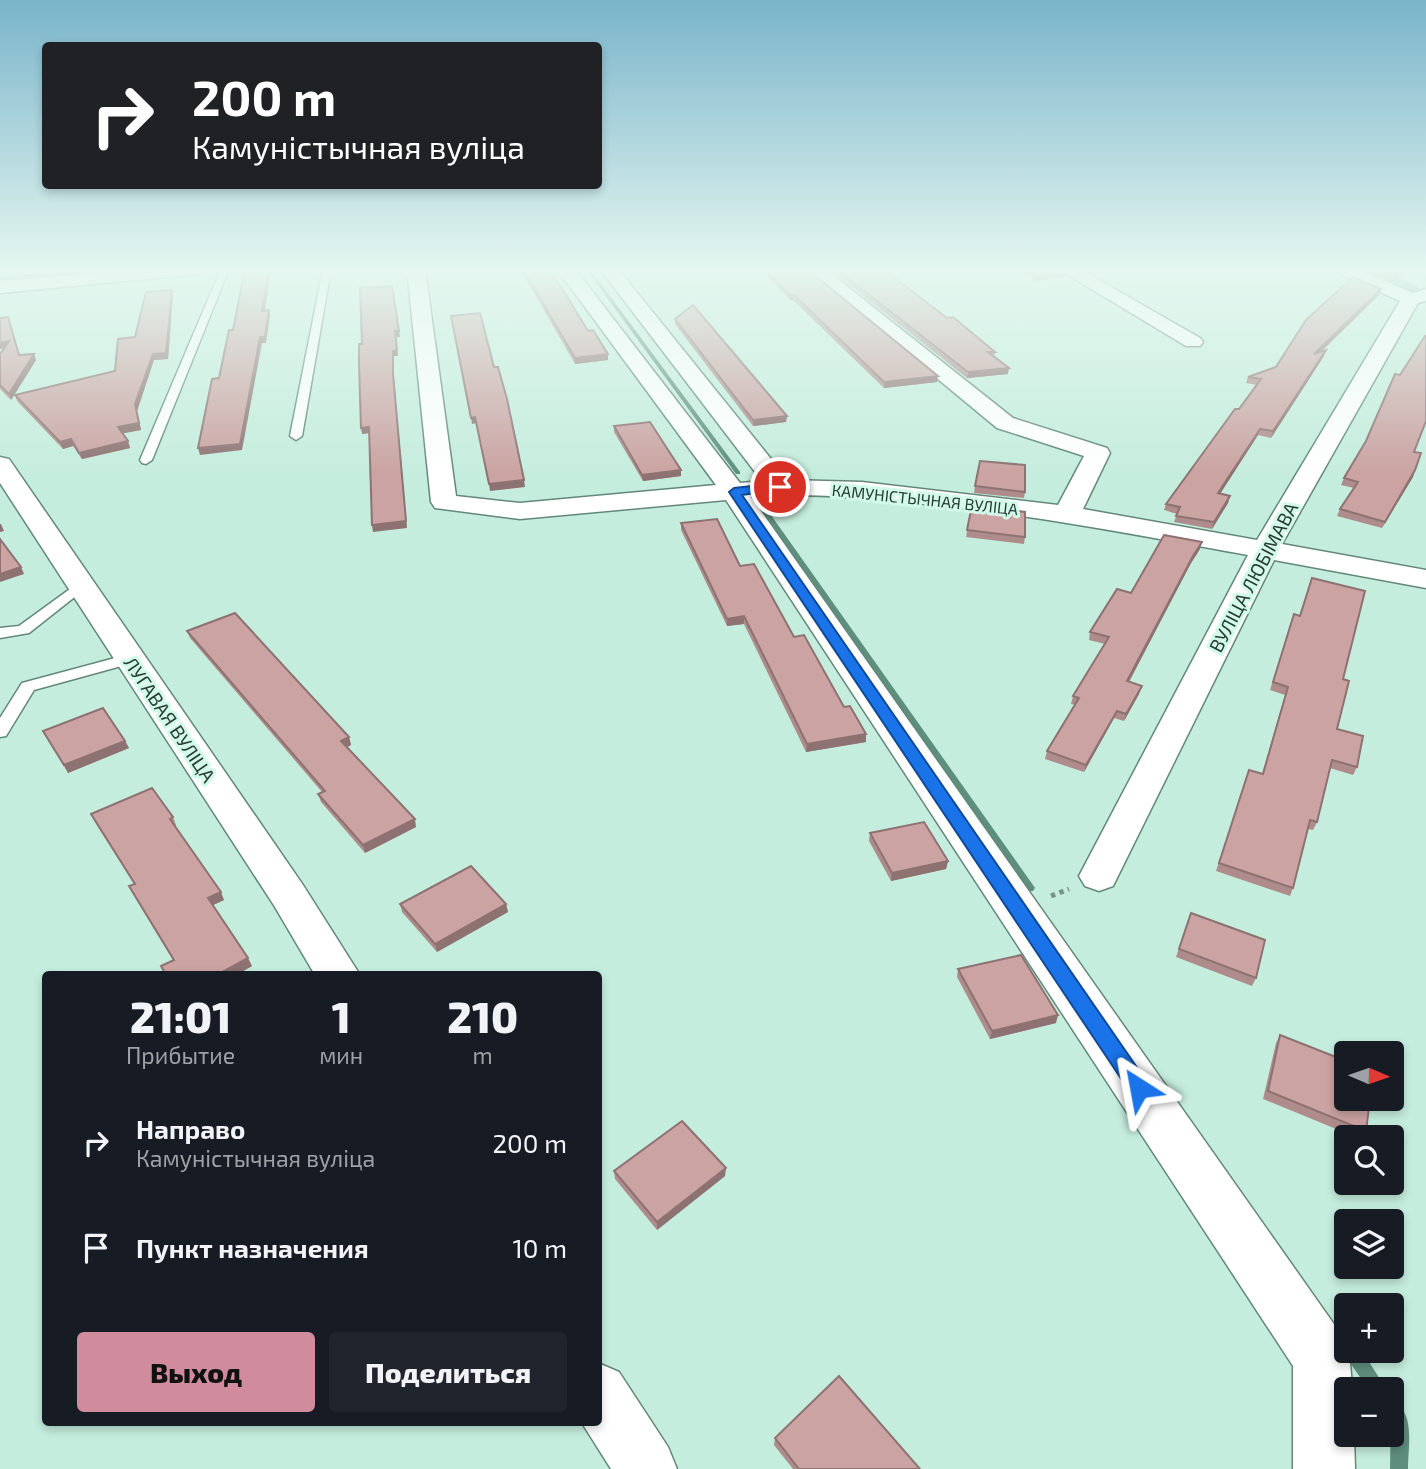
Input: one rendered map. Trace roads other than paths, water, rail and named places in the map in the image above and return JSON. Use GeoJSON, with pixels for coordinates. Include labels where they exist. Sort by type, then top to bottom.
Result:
{"type":"FeatureCollection","features":[{"type":"Feature","properties":{"kind":"street","name":"КАМУНІСТЫЧНАЯ ВУЛІЦА"},"geometry":{"type":"LineString","coordinates":[[424,338],[444,502],[520,511],[780,487],[862,490],[1067,514],[1426,579]]}},
{"type":"Feature","properties":{"kind":"street"},"geometry":{"type":"LineString","coordinates":[[618,338],[734,492],[1322,1358],[1324,1469]]}},
{"type":"Feature","properties":{"kind":"street"},"geometry":{"type":"LineString","coordinates":[[663,338],[780,487]]}},
{"type":"Feature","properties":{"kind":"street"},"geometry":{"type":"LineString","coordinates":[[899,338],[1005,423],[1098,453],[1067,514]]}},
{"type":"Feature","properties":{"kind":"street"},"geometry":{"type":"LineString","coordinates":[[1185,338],[1193,342]]}},
{"type":"Feature","properties":{"kind":"street","name":"ВУЛІЦА ЛЮБІМАВА"},"geometry":{"type":"LineString","coordinates":[[1099,876],[1265,550],[1397,338]]}},
{"type":"Feature","properties":{"kind":"street","name":"ЛУГАВАЯ ВУЛІЦА"},"geometry":{"type":"LineString","coordinates":[[0,464],[335,971]]}},
{"type":"Feature","properties":{"kind":"street"},"geometry":{"type":"LineString","coordinates":[[602,1399],[646,1469]]}},
{"type":"Feature","properties":{"kind":"lane"},"geometry":{"type":"LineString","coordinates":[[146,460],[197,338]]}},
{"type":"Feature","properties":{"kind":"lane"},"geometry":{"type":"LineString","coordinates":[[296,436],[314,338]]}},
{"type":"Feature","properties":{"kind":"lane"},"geometry":{"type":"LineString","coordinates":[[0,633],[23,630],[81,585]]}},
{"type":"Feature","properties":{"kind":"lane"},"geometry":{"type":"LineString","coordinates":[[0,732],[27,687],[130,659]]}},
{"type":"Feature","properties":{"kind":"waterway"},"geometry":{"type":"LineString","coordinates":[[638,338],[738,473]]}},
{"type":"Feature","properties":{"kind":"waterway"},"geometry":{"type":"LineString","coordinates":[[758,503],[1029,888]]}},
{"type":"Feature","properties":{"kind":"waterway"},"geometry":{"type":"LineString","coordinates":[[1360,1363],[1370,1377]]}},
{"type":"Feature","properties":{"kind":"waterway"},"geometry":{"type":"LineString","coordinates":[[1399,1447],[1399,1469]]}}]}
